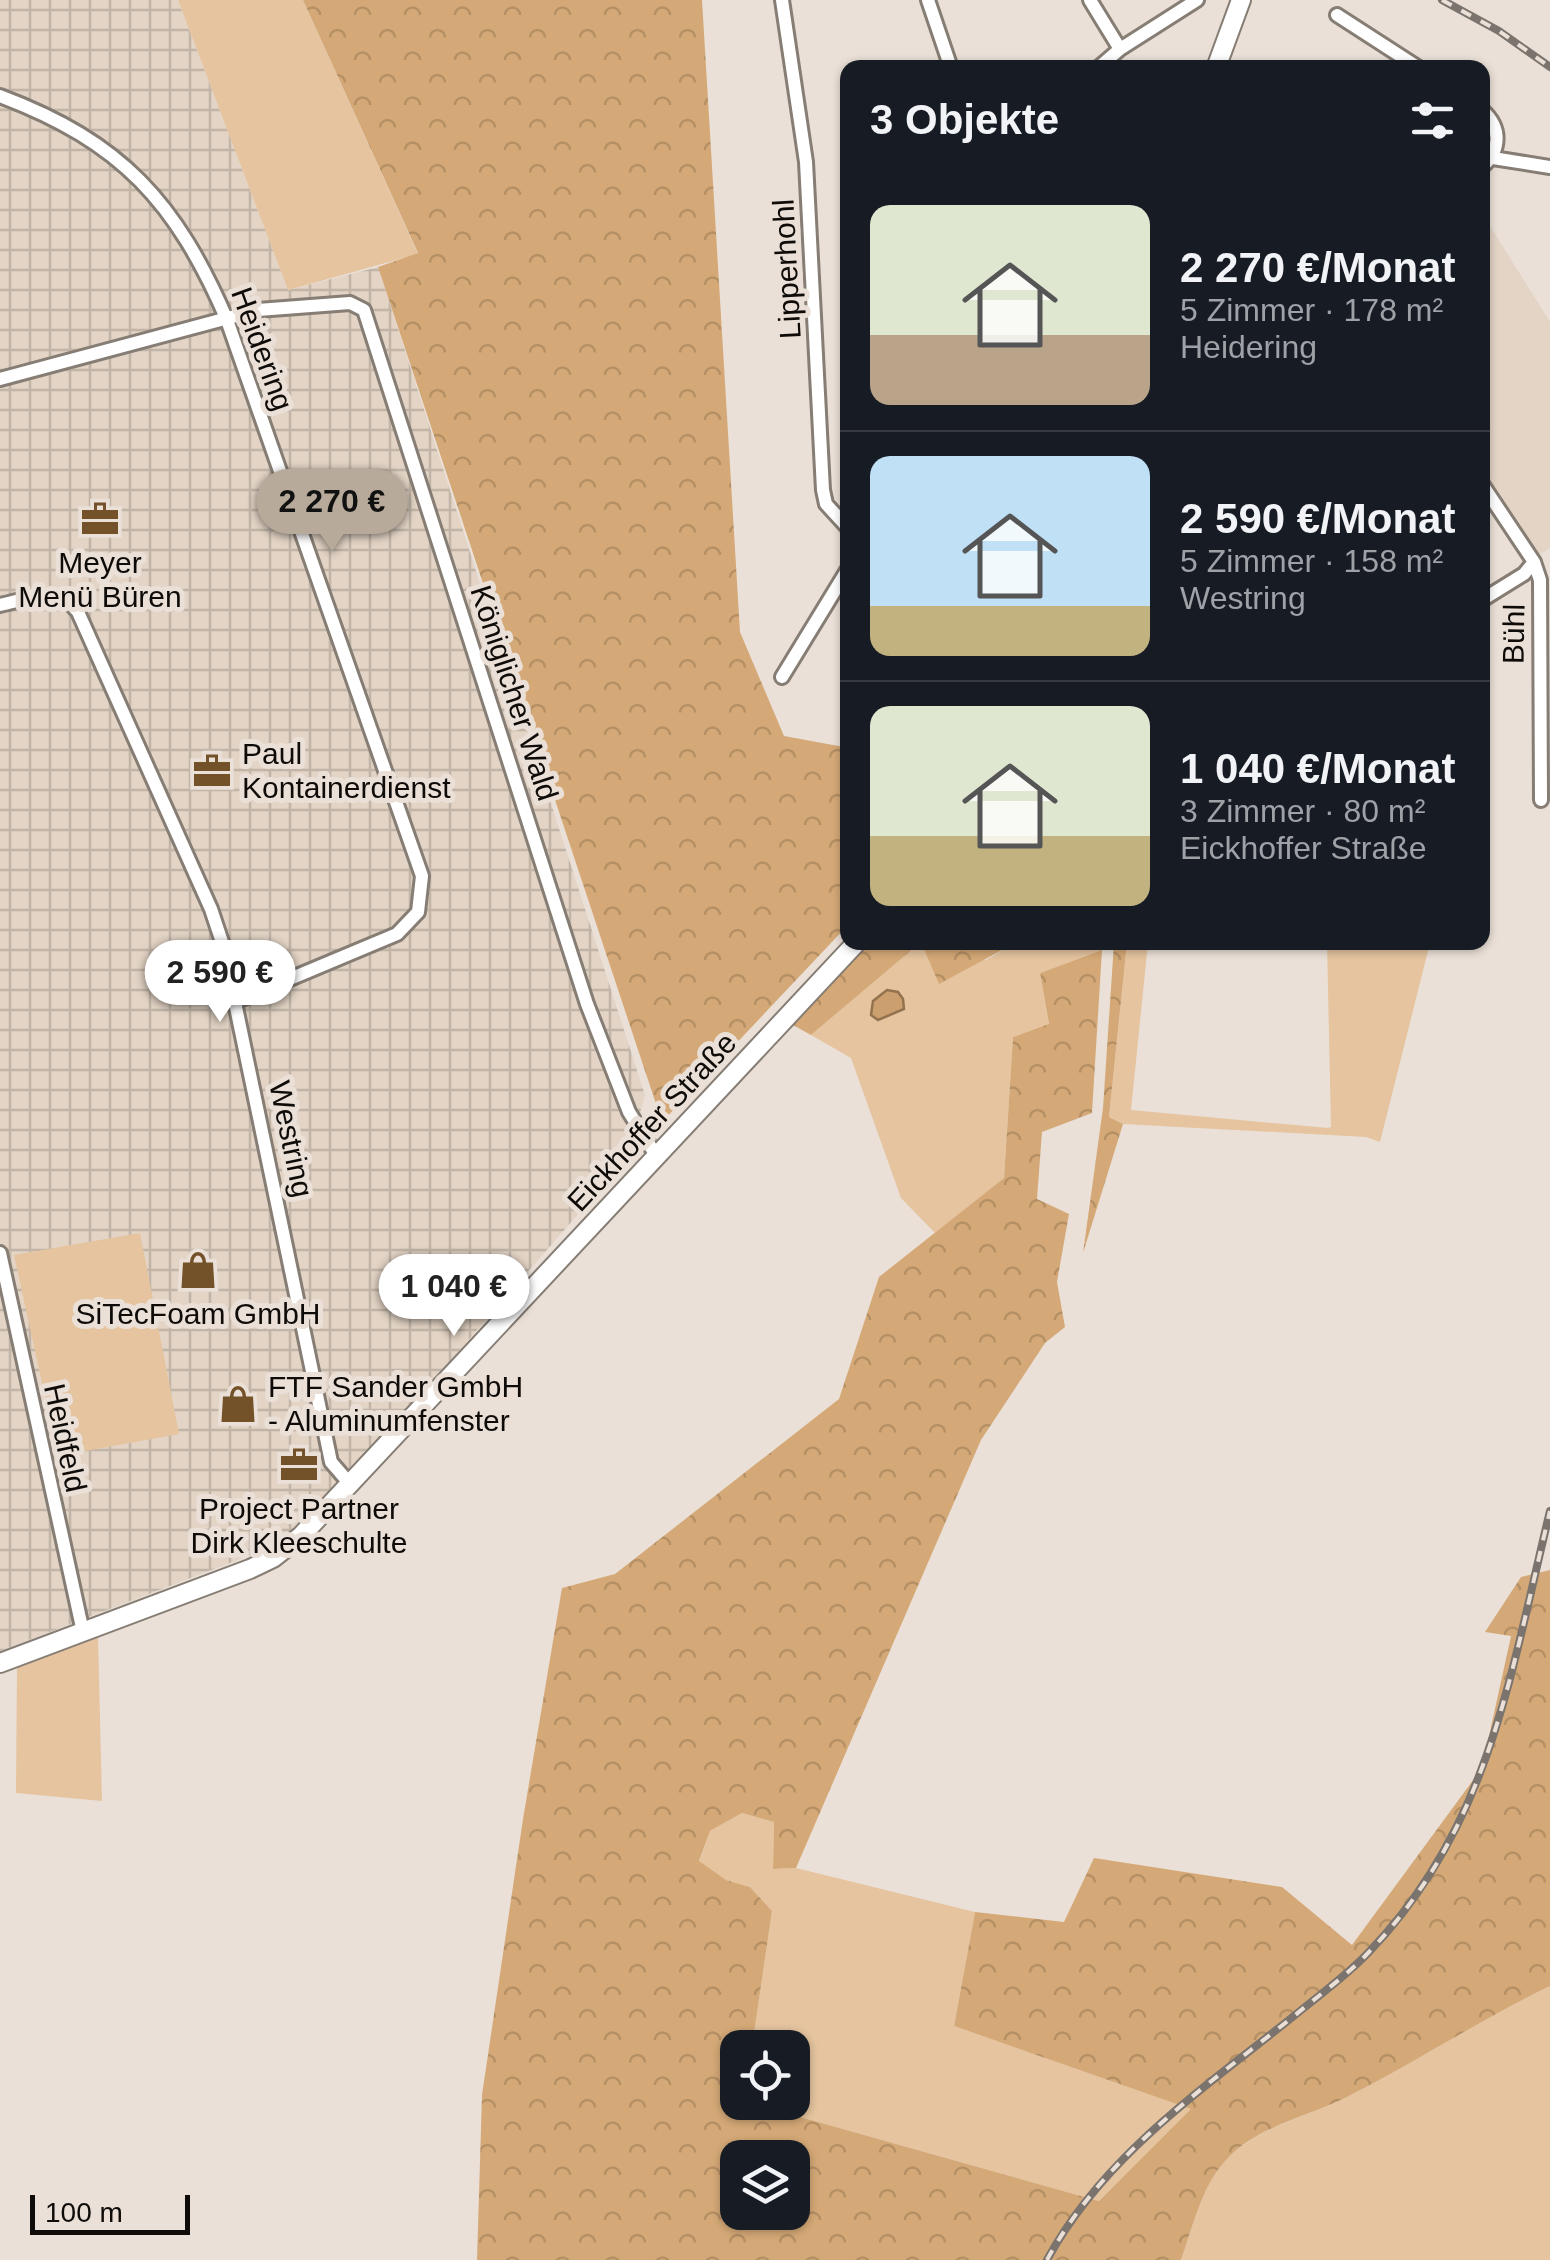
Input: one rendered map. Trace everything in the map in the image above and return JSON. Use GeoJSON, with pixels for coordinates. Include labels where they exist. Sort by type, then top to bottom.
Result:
{"type":"FeatureCollection","features":[{"type":"Feature","properties":{"kind":"main road"},"geometry":{"type":"LineString","coordinates":[[1219,60],[1241,0]]}},
{"type":"Feature","properties":{"kind":"main road","name":"Eickhoffer Straße"},"geometry":{"type":"LineString","coordinates":[[0,1663],[273,1558],[301,1536],[850,950]]}},
{"type":"Feature","properties":{"kind":"street","name":"Lipperhohl"},"geometry":{"type":"LineString","coordinates":[[782,0],[806,162],[823,490],[826,504],[840,519]]}},
{"type":"Feature","properties":{"kind":"street"},"geometry":{"type":"LineString","coordinates":[[928,0],[948,60]]}},
{"type":"Feature","properties":{"kind":"street"},"geometry":{"type":"LineString","coordinates":[[1090,0],[1120,49]]}},
{"type":"Feature","properties":{"kind":"street"},"geometry":{"type":"LineString","coordinates":[[1107,60],[1197,0]]}},
{"type":"Feature","properties":{"kind":"street"},"geometry":{"type":"LineString","coordinates":[[1337,15],[1406,60]]}},
{"type":"Feature","properties":{"kind":"street","name":"Heidering"},"geometry":{"type":"LineString","coordinates":[[0,96],[50,115],[140,178],[176,219],[211,281],[422,876],[418,912],[397,934],[237,1001]]}},
{"type":"Feature","properties":{"kind":"street"},"geometry":{"type":"LineString","coordinates":[[1490,117],[1498,145],[1490,159]]}},
{"type":"Feature","properties":{"kind":"street"},"geometry":{"type":"LineString","coordinates":[[1490,162],[1550,166]]}},
{"type":"Feature","properties":{"kind":"street","name":"Königlicher Wald"},"geometry":{"type":"LineString","coordinates":[[0,379],[258,310],[350,303],[367,314],[588,1004],[630,1112],[657,1156]]}},
{"type":"Feature","properties":{"kind":"street","name":"Bühl"},"geometry":{"type":"LineString","coordinates":[[1490,496],[1534,562],[1540,580],[1541,800]]}},
{"type":"Feature","properties":{"kind":"street"},"geometry":{"type":"LineString","coordinates":[[1490,595],[1524,574],[1534,562]]}},
{"type":"Feature","properties":{"kind":"street"},"geometry":{"type":"LineString","coordinates":[[782,677],[840,582]]}},
{"type":"Feature","properties":{"kind":"street","name":"Westring"},"geometry":{"type":"LineString","coordinates":[[0,605],[54,595],[65,598],[78,612],[211,909],[237,1001],[331,1462],[350,1484]]}},
{"type":"Feature","properties":{"kind":"street","name":"Heidfeld"},"geometry":{"type":"LineString","coordinates":[[0,1254],[83,1632]]}},
{"type":"Feature","properties":{"kind":"shaded area"},"geometry":{"type":"Polygon","coordinates":[[[0,0],[178,0],[288,290],[378,267],[645,1095],[628,1157],[387,1433],[285,1542],[0,1651],[0,0]]]}},
{"type":"Feature","properties":{"kind":"shaded area"},"geometry":{"type":"Polygon","coordinates":[[[178,0],[303,0],[418,254],[288,290],[178,0]]]}},
{"type":"Feature","properties":{"kind":"shaded area"},"geometry":{"type":"Polygon","coordinates":[[[1490,226],[1550,322],[1550,548],[1534,558],[1490,488],[1490,226]]]}},
{"type":"Feature","properties":{"kind":"shaded area"},"geometry":{"type":"Polygon","coordinates":[[[912,950],[947,950],[986,960],[1003,950],[1102,950],[1040,973],[1049,1025],[1013,1037],[1004,1178],[935,1233],[901,1198],[851,1058],[811,1035],[912,950]]]}},
{"type":"Feature","properties":{"kind":"shaded area"},"geometry":{"type":"Polygon","coordinates":[[[1126,950],[1147,950],[1131,1110],[1328,1128],[1331,1127],[1327,950],[1428,950],[1380,1142],[1366,1137],[1123,1124],[1109,1117],[1126,950]]]}},
{"type":"Feature","properties":{"kind":"shaded area"},"geometry":{"type":"Polygon","coordinates":[[[887,990],[898,992],[904,1009],[878,1020],[871,1015],[873,1001],[887,990]]]}},
{"type":"Feature","properties":{"kind":"shaded area"},"geometry":{"type":"Polygon","coordinates":[[[140,1233],[179,1434],[58,1456],[14,1255],[140,1233]]]}},
{"type":"Feature","properties":{"kind":"shaded area"},"geometry":{"type":"Polygon","coordinates":[[[98,1636],[102,1801],[16,1793],[17,1666],[98,1636]]]}},
{"type":"Feature","properties":{"kind":"shaded area"},"geometry":{"type":"Polygon","coordinates":[[[742,1813],[774,1822],[773,1869],[796,1868],[975,1912],[954,2026],[1192,2109],[1099,2201],[810,2120],[810,2030],[754,2030],[772,1911],[750,1887],[726,1880],[699,1862],[710,1831],[742,1813]]]}},
{"type":"Feature","properties":{"kind":"shaded area"},"geometry":{"type":"Polygon","coordinates":[[[1550,1986],[1550,2260],[1181,2260],[1212,2179],[1242,2146],[1270,2129],[1347,2097],[1550,1986]]]}},
{"type":"Feature","properties":{"kind":"green space"},"geometry":{"type":"Polygon","coordinates":[[[303,0],[702,0],[740,632],[784,736],[840,746],[840,933],[662,1122],[378,267],[418,253],[303,0]]]}},
{"type":"Feature","properties":{"kind":"green space"},"geometry":{"type":"Polygon","coordinates":[[[859,950],[912,950],[811,1035],[793,1025],[859,950]]]}},
{"type":"Feature","properties":{"kind":"green space"},"geometry":{"type":"Polygon","coordinates":[[[924,950],[1002,950],[939,984],[924,950]]]}},
{"type":"Feature","properties":{"kind":"green space"},"geometry":{"type":"Polygon","coordinates":[[[1102,950],[1092,1113],[1042,1132],[1037,1199],[1069,1214],[1057,1282],[1065,1327],[1045,1343],[981,1440],[796,1868],[773,1869],[774,1822],[742,1813],[710,1831],[699,1861],[726,1880],[750,1887],[772,1911],[754,2030],[720,2030],[720,2120],[810,2120],[1099,2201],[1191,2109],[954,2026],[975,1912],[1064,1922],[1094,1858],[1282,1887],[1352,1945],[1482,1768],[1511,1636],[1485,1632],[1521,1577],[1550,1570],[1550,1986],[1347,2097],[1270,2129],[1242,2146],[1212,2179],[1181,2260],[477,2260],[482,2095],[562,1588],[615,1574],[839,1399],[879,1277],[1004,1178],[1013,1037],[1049,1024],[1040,973],[1102,950]]]}},
{"type":"Feature","properties":{"kind":"green space"},"geometry":{"type":"Polygon","coordinates":[[[1114,950],[1126,950],[1109,1117],[1123,1124],[1083,1253],[1103,1108],[1114,950]]]}},
{"type":"Feature","properties":{"kind":"railway"},"geometry":{"type":"LineString","coordinates":[[1442,0],[1499,31],[1550,67]]}},
{"type":"Feature","properties":{"kind":"railway"},"geometry":{"type":"LineString","coordinates":[[1047,2260],[1071,2221],[1130,2152],[1353,1967],[1409,1905],[1442,1854],[1469,1801],[1490,1746],[1550,1511]]}},
{"type":"Feature","properties":{"kind":"place","name":"Meyer Menü Büren"},"geometry":{"type":"Point","coordinates":[100,519]}},
{"type":"Feature","properties":{"kind":"place","name":"Paul Kontainerdienst"},"geometry":{"type":"Point","coordinates":[212,771]}},
{"type":"Feature","properties":{"kind":"place","name":"SiTecFoam GmbH"},"geometry":{"type":"Point","coordinates":[198,1270]}},
{"type":"Feature","properties":{"kind":"place","name":"FTF Sander GmbH - Aluminumfenster"},"geometry":{"type":"Point","coordinates":[238,1404]}},
{"type":"Feature","properties":{"kind":"place","name":"Project Partner Dirk Kleeschulte"},"geometry":{"type":"Point","coordinates":[299,1465]}}]}
